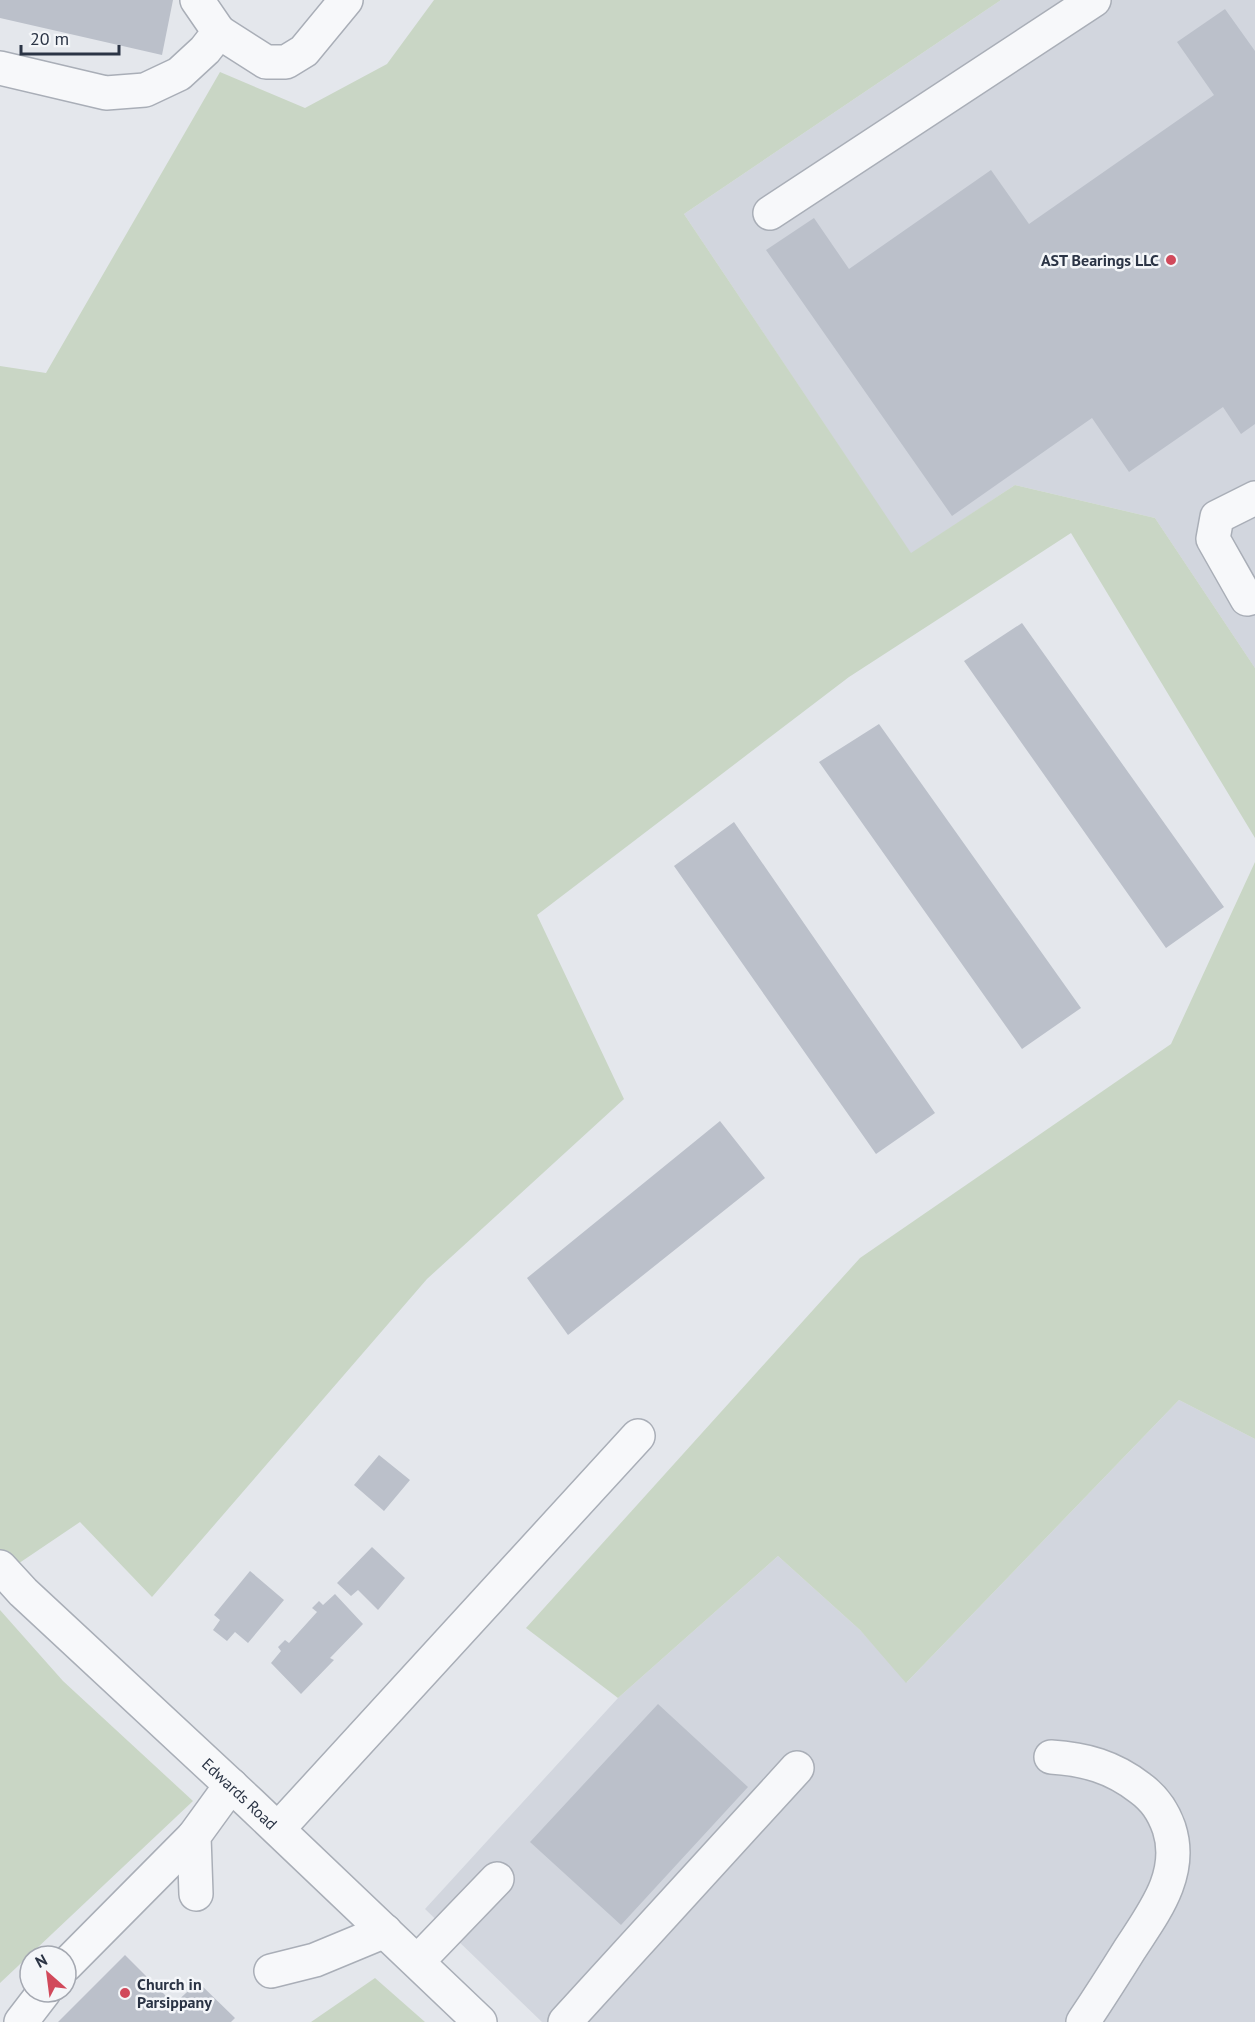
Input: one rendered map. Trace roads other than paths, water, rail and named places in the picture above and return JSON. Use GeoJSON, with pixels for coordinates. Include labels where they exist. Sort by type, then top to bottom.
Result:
{"type":"FeatureCollection","features":[{"type":"Feature","properties":{"kind":"street"},"geometry":{"type":"LineString","coordinates":[[197,0],[219,32],[266,62],[286,62],[304,51],[345,0]]}},
{"type":"Feature","properties":{"kind":"street"},"geometry":{"type":"LineString","coordinates":[[770,213],[1094,0]]}},
{"type":"Feature","properties":{"kind":"street"},"geometry":{"type":"LineString","coordinates":[[0,68],[106,93],[145,90],[179,74],[205,50],[219,32]]}},
{"type":"Feature","properties":{"kind":"street"},"geometry":{"type":"LineString","coordinates":[[1255,498],[1217,517],[1213,539],[1247,599],[1255,597]]}},
{"type":"Feature","properties":{"kind":"street"},"geometry":{"type":"LineString","coordinates":[[278,1829],[639,1436]]}},
{"type":"Feature","properties":{"kind":"street","name":"Edwards Road"},"geometry":{"type":"LineString","coordinates":[[0,1567],[32,1600],[278,1829],[480,2022]]}},
{"type":"Feature","properties":{"kind":"street"},"geometry":{"type":"LineString","coordinates":[[1051,1757],[1073,1758],[1104,1766],[1126,1777],[1148,1793],[1163,1811],[1173,1839],[1170,1876],[1159,1904],[1083,2022]]}},
{"type":"Feature","properties":{"kind":"street"},"geometry":{"type":"LineString","coordinates":[[565,2022],[797,1768]]}},
{"type":"Feature","properties":{"kind":"street"},"geometry":{"type":"LineString","coordinates":[[78,1953],[194,1836],[231,1785]]}},
{"type":"Feature","properties":{"kind":"street"},"geometry":{"type":"LineString","coordinates":[[194,1836],[196,1894]]}},
{"type":"Feature","properties":{"kind":"street"},"geometry":{"type":"LineString","coordinates":[[418,1961],[497,1879]]}},
{"type":"Feature","properties":{"kind":"street"},"geometry":{"type":"LineString","coordinates":[[271,1971],[315,1960],[385,1931]]}},
{"type":"Feature","properties":{"kind":"street"},"geometry":{"type":"LineString","coordinates":[[21,2022],[35,2004]]}},
{"type":"Feature","properties":{"kind":"place","name":"AST Bearings LLC"},"geometry":{"type":"Point","coordinates":[1171,260]}},
{"type":"Feature","properties":{"kind":"place","name":"Church in Parsippany"},"geometry":{"type":"Point","coordinates":[125,1993]}}]}
